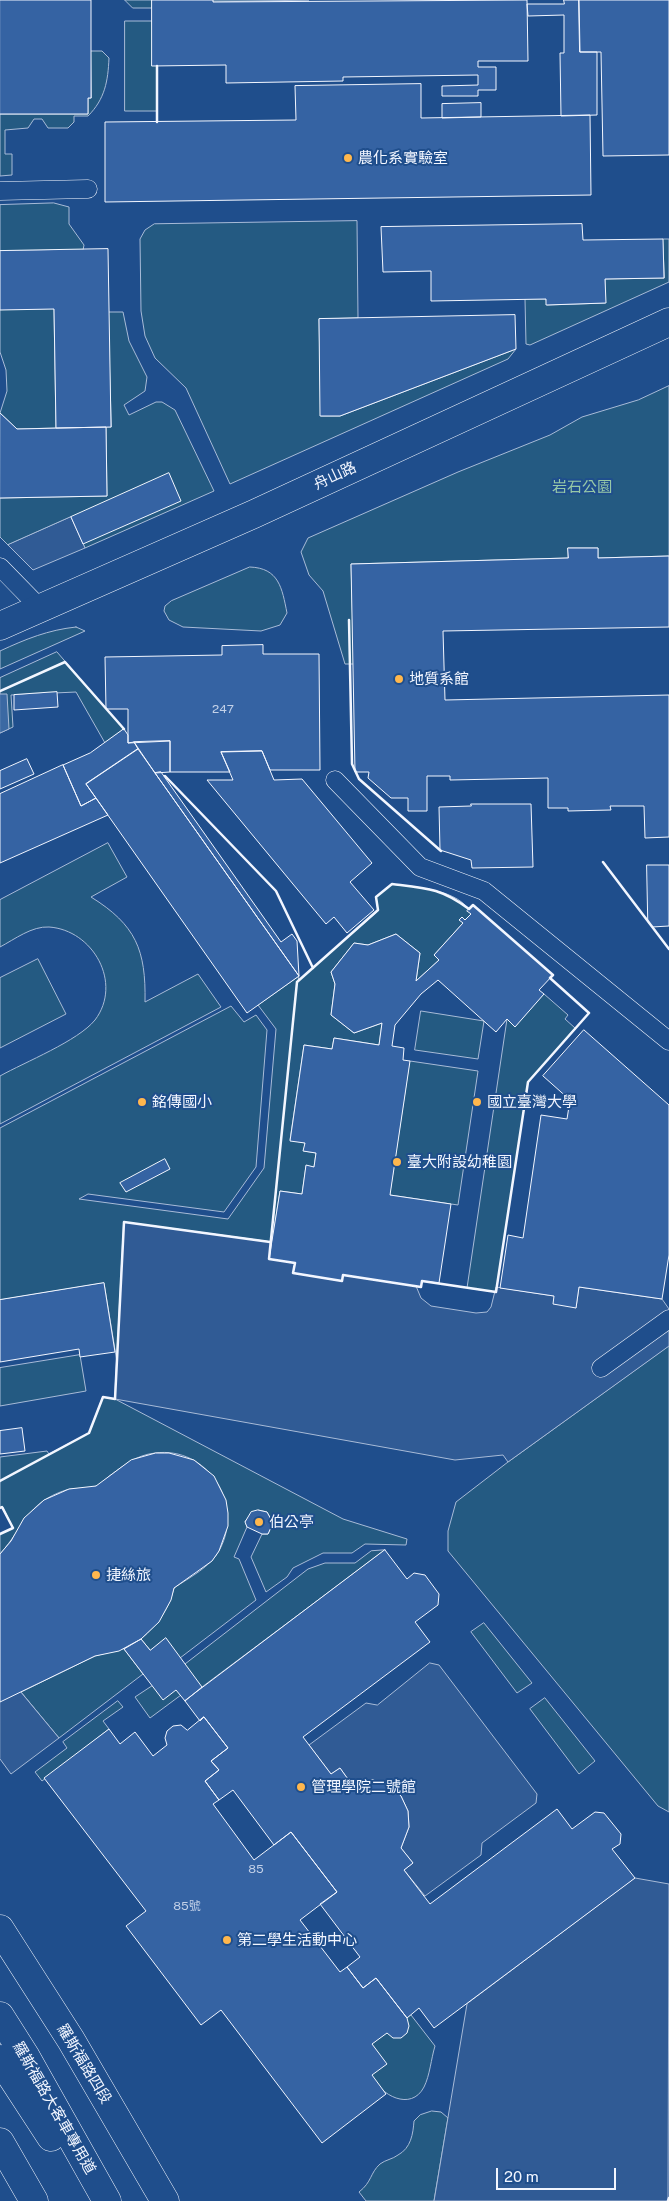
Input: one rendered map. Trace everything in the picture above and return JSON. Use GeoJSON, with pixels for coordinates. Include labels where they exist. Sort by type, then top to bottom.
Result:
{"type":"FeatureCollection","features":[{"type":"Feature","properties":{"kind":"main road","name":"舟山路"},"geometry":{"type":"LineString","coordinates":[[0,626],[254,514],[669,322]]}},
{"type":"Feature","properties":{"kind":"main road","name":"羅斯福路四段"},"geometry":{"type":"LineString","coordinates":[[0,1929],[76,2049],[165,2201]]}},
{"type":"Feature","properties":{"kind":"main road","name":"羅斯福路大客車專用道"},"geometry":{"type":"LineString","coordinates":[[0,2016],[26,2057],[107,2201]]}},
{"type":"Feature","properties":{"kind":"main road","name":"羅斯福路大客車專用道"},"geometry":{"type":"LineString","coordinates":[[0,2059],[48,2131],[86,2201]]}},
{"type":"Feature","properties":{"kind":"main road"},"geometry":{"type":"LineString","coordinates":[[0,2142],[34,2201]]}},
{"type":"Feature","properties":{"kind":"lane"},"geometry":{"type":"LineString","coordinates":[[0,191],[88,189]]}},
{"type":"Feature","properties":{"kind":"lane"},"geometry":{"type":"LineString","coordinates":[[0,567],[41,609]]}},
{"type":"Feature","properties":{"kind":"lane"},"geometry":{"type":"LineString","coordinates":[[336,780],[420,867],[484,891],[669,1041]]}},
{"type":"Feature","properties":{"kind":"lane"},"geometry":{"type":"LineString","coordinates":[[602,1368],[669,1319]]}},
{"type":"Feature","properties":{"kind":"green space"},"geometry":{"type":"Polygon","coordinates":[[[125,0],[152,0],[152,8],[133,8],[125,0]]]}},
{"type":"Feature","properties":{"kind":"green space"},"geometry":{"type":"Polygon","coordinates":[[[213,0],[309,0],[213,2],[213,0]]]}},
{"type":"Feature","properties":{"kind":"green space"},"geometry":{"type":"Polygon","coordinates":[[[125,21],[152,21],[157,66],[157,111],[125,111],[125,21]]]}},
{"type":"Feature","properties":{"kind":"green space"},"geometry":{"type":"Polygon","coordinates":[[[91,51],[102,51],[109,58],[105,89],[94,110],[88,116],[74,116],[74,122],[68,128],[48,128],[42,119],[34,119],[28,128],[5,130],[5,154],[12,154],[12,175],[0,176],[0,114],[88,114],[88,98],[91,98],[91,51]]]}},
{"type":"Feature","properties":{"kind":"green space"},"geometry":{"type":"Polygon","coordinates":[[[54,203],[69,207],[69,224],[84,245],[83,250],[0,251],[0,205],[54,203]]]}},
{"type":"Feature","properties":{"kind":"green space"},"geometry":{"type":"Polygon","coordinates":[[[357,221],[358,318],[319,319],[321,416],[340,416],[516,349],[508,359],[230,484],[186,388],[155,358],[145,336],[141,311],[140,239],[145,230],[154,224],[357,221]]]}},
{"type":"Feature","properties":{"kind":"green space"},"geometry":{"type":"Polygon","coordinates":[[[663,239],[669,239],[669,282],[530,345],[526,344],[525,299],[546,299],[547,305],[605,303],[605,279],[664,278],[663,239]]]}},
{"type":"Feature","properties":{"kind":"green space"},"geometry":{"type":"Polygon","coordinates":[[[54,309],[56,428],[17,429],[0,413],[7,391],[6,370],[0,352],[0,310],[54,309]]]}},
{"type":"Feature","properties":{"kind":"green space"},"geometry":{"type":"Polygon","coordinates":[[[108,312],[123,312],[129,341],[147,377],[145,391],[124,405],[129,415],[156,402],[162,402],[175,410],[214,491],[85,548],[71,517],[8,545],[0,537],[0,498],[107,496],[106,427],[111,427],[108,312]]]}},
{"type":"Feature","properties":{"kind":"green space","name":"岩石公園"},"geometry":{"type":"Polygon","coordinates":[[[669,386],[669,556],[598,558],[598,548],[568,548],[568,558],[351,564],[354,664],[345,664],[323,591],[309,575],[301,552],[308,538],[458,472],[550,435],[582,417],[638,400],[669,386]]]}},
{"type":"Feature","properties":{"kind":"green space"},"geometry":{"type":"Polygon","coordinates":[[[250,567],[260,568],[273,575],[281,588],[287,613],[280,625],[261,631],[183,627],[169,620],[164,611],[165,606],[171,601],[250,567]]]}},
{"type":"Feature","properties":{"kind":"green space"},"geometry":{"type":"Polygon","coordinates":[[[76,627],[85,631],[0,669],[0,651],[56,630],[76,627]]]}},
{"type":"Feature","properties":{"kind":"green space"},"geometry":{"type":"Polygon","coordinates":[[[57,652],[124,729],[105,743],[76,692],[11,695],[13,727],[0,733],[0,678],[57,652]]]}},
{"type":"Feature","properties":{"kind":"green space"},"geometry":{"type":"Polygon","coordinates":[[[108,843],[127,877],[91,897],[119,918],[135,941],[143,968],[145,1002],[198,974],[221,1007],[0,1124],[0,1076],[50,1051],[87,1028],[95,1020],[103,1006],[106,990],[104,975],[99,961],[90,948],[79,938],[65,930],[43,927],[24,934],[0,947],[0,900],[108,843]]]}},
{"type":"Feature","properties":{"kind":"green space"},"geometry":{"type":"Polygon","coordinates":[[[392,884],[424,888],[447,894],[458,899],[471,914],[465,920],[460,920],[463,923],[434,955],[439,960],[416,981],[420,953],[396,934],[368,945],[354,943],[331,972],[335,984],[331,1015],[354,1033],[382,1023],[379,1045],[334,1038],[332,1049],[304,1045],[290,1140],[305,1143],[304,1151],[316,1153],[314,1167],[306,1166],[302,1194],[280,1191],[272,1242],[124,1222],[117,1362],[104,1283],[0,1300],[0,1128],[231,1006],[244,1022],[256,1015],[267,1030],[256,1167],[224,1212],[88,1194],[79,1199],[228,1219],[264,1168],[276,1029],[258,1005],[299,976],[298,981],[378,911],[376,897],[392,884]]]}},
{"type":"Feature","properties":{"kind":"green space"},"geometry":{"type":"Polygon","coordinates":[[[38,959],[66,1014],[0,1048],[0,978],[38,959]]]}},
{"type":"Feature","properties":{"kind":"green space"},"geometry":{"type":"Polygon","coordinates":[[[544,994],[568,1015],[565,1019],[575,1028],[528,1082],[496,1292],[467,1288],[507,1019],[515,1026],[544,994]]]}},
{"type":"Feature","properties":{"kind":"green space"},"geometry":{"type":"Polygon","coordinates":[[[421,1011],[484,1021],[478,1059],[415,1050],[421,1011]]]}},
{"type":"Feature","properties":{"kind":"green space"},"geometry":{"type":"Polygon","coordinates":[[[410,1061],[478,1071],[458,1205],[390,1195],[410,1061]]]}},
{"type":"Feature","properties":{"kind":"green space"},"geometry":{"type":"Polygon","coordinates":[[[669,1346],[669,1812],[658,1806],[448,1551],[448,1531],[456,1502],[508,1462],[669,1346]]]}},
{"type":"Feature","properties":{"kind":"green space"},"geometry":{"type":"Polygon","coordinates":[[[80,1355],[86,1391],[0,1406],[0,1368],[80,1355]]]}},
{"type":"Feature","properties":{"kind":"green space"},"geometry":{"type":"Polygon","coordinates":[[[103,1397],[115,1399],[343,1519],[407,1539],[406,1545],[365,1544],[352,1553],[323,1553],[293,1568],[287,1577],[266,1592],[251,1557],[262,1534],[268,1534],[273,1523],[267,1512],[258,1510],[245,1521],[247,1527],[234,1557],[239,1559],[256,1600],[180,1658],[150,1650],[141,1639],[162,1616],[174,1588],[200,1571],[216,1555],[226,1531],[227,1514],[224,1497],[216,1481],[205,1468],[190,1459],[174,1453],[155,1453],[142,1456],[130,1462],[98,1485],[89,1488],[66,1490],[42,1502],[27,1516],[0,1554],[0,1534],[13,1528],[3,1507],[0,1508],[0,1457],[47,1451],[49,1454],[89,1433],[103,1397]]]}},
{"type":"Feature","properties":{"kind":"green space"},"geometry":{"type":"Polygon","coordinates":[[[385,1550],[202,1687],[181,1695],[150,1718],[135,1697],[185,1664],[308,1569],[325,1563],[355,1563],[371,1551],[385,1550]]]}},
{"type":"Feature","properties":{"kind":"green space"},"geometry":{"type":"Polygon","coordinates":[[[484,1623],[532,1683],[517,1693],[471,1632],[484,1623]]]}},
{"type":"Feature","properties":{"kind":"green space"},"geometry":{"type":"Polygon","coordinates":[[[124,1649],[143,1674],[59,1738],[21,1692],[95,1656],[124,1649]]]}},
{"type":"Feature","properties":{"kind":"green space"},"geometry":{"type":"Polygon","coordinates":[[[545,1698],[595,1761],[579,1774],[530,1709],[545,1698]]]}},
{"type":"Feature","properties":{"kind":"green space"},"geometry":{"type":"Polygon","coordinates":[[[118,1701],[123,1707],[103,1721],[109,1729],[42,1781],[35,1772],[67,1748],[63,1742],[118,1701]]]}},
{"type":"Feature","properties":{"kind":"green space"},"geometry":{"type":"Polygon","coordinates":[[[411,2015],[435,2046],[424,2087],[412,2098],[404,2100],[396,2098],[382,2089],[372,2076],[372,2044],[411,2015]]]}},
{"type":"Feature","properties":{"kind":"green space"},"geometry":{"type":"Polygon","coordinates":[[[432,2111],[441,2112],[448,2118],[434,2201],[366,2201],[359,2192],[366,2185],[377,2167],[406,2149],[412,2136],[414,2121],[420,2115],[432,2111]]]}},
{"type":"Feature","properties":{"kind":"shaded area"},"geometry":{"type":"Polygon","coordinates":[[[71,517],[85,548],[33,570],[8,545],[71,517]]]}},
{"type":"Feature","properties":{"kind":"shaded area"},"geometry":{"type":"Polygon","coordinates":[[[0,694],[7,694],[9,729],[0,733],[0,694]]]}},
{"type":"Feature","properties":{"kind":"shaded area"},"geometry":{"type":"Polygon","coordinates":[[[124,1222],[272,1242],[269,1259],[295,1263],[293,1273],[342,1281],[343,1275],[416,1286],[421,1298],[431,1306],[476,1313],[487,1312],[491,1307],[496,1287],[554,1296],[576,1308],[579,1287],[662,1299],[669,1309],[669,1346],[508,1462],[503,1455],[455,1460],[115,1399],[124,1222]]]}},
{"type":"Feature","properties":{"kind":"shaded area"},"geometry":{"type":"Polygon","coordinates":[[[430,1663],[439,1665],[537,1794],[536,1803],[482,1843],[481,1855],[425,1896],[404,1870],[413,1863],[401,1848],[409,1827],[408,1811],[401,1796],[389,1785],[373,1780],[350,1782],[340,1768],[331,1774],[309,1745],[366,1703],[377,1705],[430,1663]]]}},
{"type":"Feature","properties":{"kind":"shaded area"},"geometry":{"type":"Polygon","coordinates":[[[0,1667],[59,1738],[11,1774],[0,1759],[0,1667]]]}},
{"type":"Feature","properties":{"kind":"shaded area"},"geometry":{"type":"Polygon","coordinates":[[[635,1878],[669,1884],[668,2201],[434,2201],[467,2004],[635,1878]]]}},
{"type":"Feature","properties":{"kind":"building"},"geometry":{"type":"Polygon","coordinates":[[[0,0],[91,0],[91,98],[88,98],[88,114],[0,114],[0,0]]]}},
{"type":"Feature","properties":{"kind":"building"},"geometry":{"type":"Polygon","coordinates":[[[152,0],[213,0],[213,2],[527,0],[528,61],[478,61],[478,67],[496,67],[496,90],[478,90],[478,96],[442,96],[442,86],[478,85],[478,75],[343,77],[343,81],[226,83],[226,65],[152,66],[152,0]]]}},
{"type":"Feature","properties":{"kind":"building"},"geometry":{"type":"Polygon","coordinates":[[[564,0],[579,0],[580,52],[597,52],[597,115],[561,116],[560,53],[564,53],[564,15],[528,16],[527,4],[564,4],[564,0]]]}},
{"type":"Feature","properties":{"kind":"building"},"geometry":{"type":"Polygon","coordinates":[[[579,0],[669,0],[669,155],[603,156],[601,52],[580,52],[579,0]]]}},
{"type":"Feature","properties":{"kind":"building","name":"農化系實驗室"},"geometry":{"type":"Polygon","coordinates":[[[421,84],[421,118],[590,115],[591,195],[105,202],[105,122],[296,120],[295,86],[421,84]]]}},
{"type":"Feature","properties":{"kind":"building"},"geometry":{"type":"Polygon","coordinates":[[[481,103],[481,117],[442,118],[442,104],[481,103]]]}},
{"type":"Feature","properties":{"kind":"building"},"geometry":{"type":"Polygon","coordinates":[[[582,224],[583,240],[663,239],[664,278],[605,279],[606,303],[546,305],[546,299],[431,301],[431,271],[383,272],[381,227],[582,224]]]}},
{"type":"Feature","properties":{"kind":"building"},"geometry":{"type":"Polygon","coordinates":[[[108,249],[111,427],[56,428],[54,309],[0,310],[0,251],[108,249]]]}},
{"type":"Feature","properties":{"kind":"building"},"geometry":{"type":"Polygon","coordinates":[[[515,315],[516,349],[340,416],[320,416],[319,319],[515,315]]]}},
{"type":"Feature","properties":{"kind":"building"},"geometry":{"type":"Polygon","coordinates":[[[0,413],[17,429],[106,427],[107,496],[0,498],[0,413]]]}},
{"type":"Feature","properties":{"kind":"building"},"geometry":{"type":"Polygon","coordinates":[[[169,473],[181,501],[83,544],[71,517],[169,473]]]}},
{"type":"Feature","properties":{"kind":"building","name":"地質系館"},"geometry":{"type":"Polygon","coordinates":[[[568,548],[598,548],[598,558],[669,556],[669,627],[443,631],[445,700],[669,695],[669,837],[645,838],[644,806],[610,806],[611,810],[568,811],[568,808],[548,808],[548,778],[450,780],[450,776],[427,776],[427,811],[408,811],[408,798],[391,798],[368,778],[369,772],[355,772],[351,564],[568,558],[568,548]]]}},
{"type":"Feature","properties":{"kind":"building"},"geometry":{"type":"Polygon","coordinates":[[[263,645],[263,654],[319,654],[320,770],[270,770],[262,751],[221,752],[230,772],[170,772],[170,741],[128,743],[128,709],[106,709],[105,657],[222,655],[222,646],[263,645]]]}},
{"type":"Feature","properties":{"kind":"building"},"geometry":{"type":"Polygon","coordinates":[[[57,692],[58,707],[14,710],[14,695],[57,692]]]}},
{"type":"Feature","properties":{"kind":"building"},"geometry":{"type":"Polygon","coordinates":[[[124,729],[128,735],[128,743],[134,742],[138,749],[86,784],[96,798],[81,806],[63,765],[90,753],[124,729]]]}},
{"type":"Feature","properties":{"kind":"building"},"geometry":{"type":"Polygon","coordinates":[[[170,741],[170,772],[155,773],[134,742],[170,741]]]}},
{"type":"Feature","properties":{"kind":"building"},"geometry":{"type":"Polygon","coordinates":[[[138,749],[299,976],[247,1013],[86,784],[138,749]]]}},
{"type":"Feature","properties":{"kind":"building"},"geometry":{"type":"Polygon","coordinates":[[[262,751],[274,780],[302,779],[372,863],[350,882],[374,910],[347,933],[334,917],[326,924],[207,780],[233,780],[221,752],[262,751]]]}},
{"type":"Feature","properties":{"kind":"building"},"geometry":{"type":"Polygon","coordinates":[[[27,759],[34,774],[0,789],[0,771],[27,759]]]}},
{"type":"Feature","properties":{"kind":"building"},"geometry":{"type":"Polygon","coordinates":[[[63,765],[81,806],[96,798],[108,815],[0,863],[0,794],[63,765]]]}},
{"type":"Feature","properties":{"kind":"building"},"geometry":{"type":"Polygon","coordinates":[[[161,772],[281,942],[292,934],[297,941],[299,976],[155,773],[161,772]]]}},
{"type":"Feature","properties":{"kind":"building"},"geometry":{"type":"Polygon","coordinates":[[[471,804],[531,804],[533,867],[472,868],[471,860],[440,850],[439,807],[471,806],[471,804]]]}},
{"type":"Feature","properties":{"kind":"building"},"geometry":{"type":"Polygon","coordinates":[[[647,865],[669,865],[669,926],[652,927],[648,922],[647,865]]]}},
{"type":"Feature","properties":{"kind":"building"},"geometry":{"type":"Polygon","coordinates":[[[473,905],[553,975],[539,990],[544,994],[515,1027],[507,1019],[496,1032],[438,980],[421,994],[395,1025],[392,1046],[404,1048],[403,1060],[410,1061],[390,1195],[451,1204],[439,1283],[422,1281],[421,1287],[343,1275],[342,1281],[293,1273],[295,1263],[269,1259],[280,1191],[302,1194],[306,1165],[314,1167],[316,1153],[303,1151],[305,1143],[290,1141],[304,1045],[332,1049],[334,1038],[379,1045],[382,1023],[354,1033],[331,1015],[335,984],[331,972],[354,943],[368,945],[396,934],[420,953],[416,981],[439,960],[434,955],[463,923],[459,920],[462,917],[465,920],[471,914],[467,911],[473,905]]]}},
{"type":"Feature","properties":{"kind":"building"},"geometry":{"type":"Polygon","coordinates":[[[584,1030],[669,1105],[669,1255],[662,1299],[579,1287],[576,1308],[553,1304],[554,1296],[500,1288],[508,1235],[523,1238],[541,1115],[567,1119],[570,1100],[543,1076],[584,1030]]]}},
{"type":"Feature","properties":{"kind":"building"},"geometry":{"type":"Polygon","coordinates":[[[165,1159],[170,1169],[126,1192],[120,1183],[165,1159]]]}},
{"type":"Feature","properties":{"kind":"building"},"geometry":{"type":"Polygon","coordinates":[[[104,1283],[115,1352],[80,1357],[79,1349],[0,1362],[0,1300],[104,1283]]]}},
{"type":"Feature","properties":{"kind":"building"},"geometry":{"type":"Polygon","coordinates":[[[22,1428],[25,1451],[0,1454],[0,1431],[22,1428]]]}},
{"type":"Feature","properties":{"kind":"building","name":"捷絲旅"},"geometry":{"type":"Polygon","coordinates":[[[156,1453],[169,1453],[194,1460],[214,1476],[226,1500],[228,1513],[228,1526],[219,1551],[212,1561],[174,1588],[171,1600],[159,1622],[141,1639],[119,1651],[95,1656],[0,1702],[0,1554],[11,1541],[24,1518],[44,1500],[69,1489],[96,1486],[131,1460],[156,1453]]]}},
{"type":"Feature","properties":{"kind":"building","name":"伯公亭"},"geometry":{"type":"Polygon","coordinates":[[[258,1510],[267,1512],[273,1523],[268,1534],[262,1534],[247,1527],[245,1522],[251,1512],[258,1510]]]}},
{"type":"Feature","properties":{"kind":"building","name":"管理學院二號館"},"geometry":{"type":"Polygon","coordinates":[[[385,1550],[407,1579],[414,1573],[425,1575],[439,1594],[438,1605],[415,1622],[430,1642],[303,1737],[331,1774],[340,1768],[350,1782],[373,1780],[389,1785],[401,1796],[408,1811],[409,1827],[401,1848],[413,1863],[404,1870],[430,1904],[557,1809],[572,1829],[595,1812],[604,1813],[621,1834],[620,1844],[612,1849],[635,1878],[434,2028],[419,2008],[407,2018],[376,1978],[363,1988],[347,1967],[360,1957],[320,1904],[337,1892],[291,1832],[274,1845],[233,1790],[219,1800],[205,1781],[219,1770],[211,1761],[228,1748],[204,1717],[200,1721],[185,1701],[385,1550]]]}},
{"type":"Feature","properties":{"kind":"building"},"geometry":{"type":"Polygon","coordinates":[[[166,1638],[202,1687],[185,1701],[176,1690],[163,1700],[124,1649],[141,1639],[150,1650],[166,1638]]]}},
{"type":"Feature","properties":{"kind":"building","name":"第二學生活動中心"},"geometry":{"type":"Polygon","coordinates":[[[204,1717],[228,1748],[211,1761],[219,1770],[205,1781],[219,1800],[213,1804],[254,1860],[291,1832],[337,1892],[300,1920],[340,1972],[347,1967],[363,1988],[376,1978],[407,2018],[409,2026],[407,2033],[401,2038],[393,2038],[387,2033],[372,2044],[387,2064],[372,2075],[386,2094],[322,2143],[221,2010],[201,2025],[126,1926],[146,1911],[44,1778],[109,1729],[120,1744],[135,1732],[153,1756],[167,1745],[165,1738],[167,1731],[173,1726],[181,1725],[187,1730],[204,1717]]]}},
{"type":"Feature","properties":{"kind":"wall"},"geometry":{"type":"LineString","coordinates":[[157,66],[157,122]]}},
{"type":"Feature","properties":{"kind":"wall"},"geometry":{"type":"LineString","coordinates":[[349,620],[352,764],[359,779],[441,851]]}},
{"type":"Feature","properties":{"kind":"wall"},"geometry":{"type":"LineString","coordinates":[[0,691],[65,662],[124,729]]}},
{"type":"Feature","properties":{"kind":"wall"},"geometry":{"type":"LineString","coordinates":[[165,776],[276,891],[313,968]]}},
{"type":"Feature","properties":{"kind":"wall"},"geometry":{"type":"LineString","coordinates":[[603,862],[669,949]]}},
{"type":"Feature","properties":{"kind":"wall"},"geometry":{"type":"LineString","coordinates":[[392,884],[433,890],[450,897],[469,909],[473,905],[553,975],[550,978],[589,1013],[528,1082],[496,1292],[422,1281],[421,1287],[343,1275],[342,1281],[293,1273],[295,1263],[269,1259],[297,982],[378,910],[376,897],[392,884]]}},
{"type":"Feature","properties":{"kind":"wall"},"geometry":{"type":"LineString","coordinates":[[0,1481],[89,1433],[103,1397],[115,1399],[124,1222],[270,1242]]}},
{"type":"Feature","properties":{"kind":"wall"},"geometry":{"type":"LineString","coordinates":[[0,1508],[2,1507],[13,1528],[0,1534]]}},
{"type":"Feature","properties":{"kind":"place","name":"農化系實驗室"},"geometry":{"type":"Point","coordinates":[348,158]}},
{"type":"Feature","properties":{"kind":"place","name":"地質系館"},"geometry":{"type":"Point","coordinates":[399,679]}},
{"type":"Feature","properties":{"kind":"place","name":"銘傳國小"},"geometry":{"type":"Point","coordinates":[142,1102]}},
{"type":"Feature","properties":{"kind":"place","name":"國立臺灣大學"},"geometry":{"type":"Point","coordinates":[477,1102]}},
{"type":"Feature","properties":{"kind":"place","name":"臺大附設幼稚園"},"geometry":{"type":"Point","coordinates":[397,1162]}},
{"type":"Feature","properties":{"kind":"place","name":"伯公亭"},"geometry":{"type":"Point","coordinates":[259,1522]}},
{"type":"Feature","properties":{"kind":"place","name":"捷絲旅"},"geometry":{"type":"Point","coordinates":[96,1575]}},
{"type":"Feature","properties":{"kind":"place","name":"管理學院二號館"},"geometry":{"type":"Point","coordinates":[301,1787]}},
{"type":"Feature","properties":{"kind":"place","name":"第二學生活動中心"},"geometry":{"type":"Point","coordinates":[227,1940]}}]}
